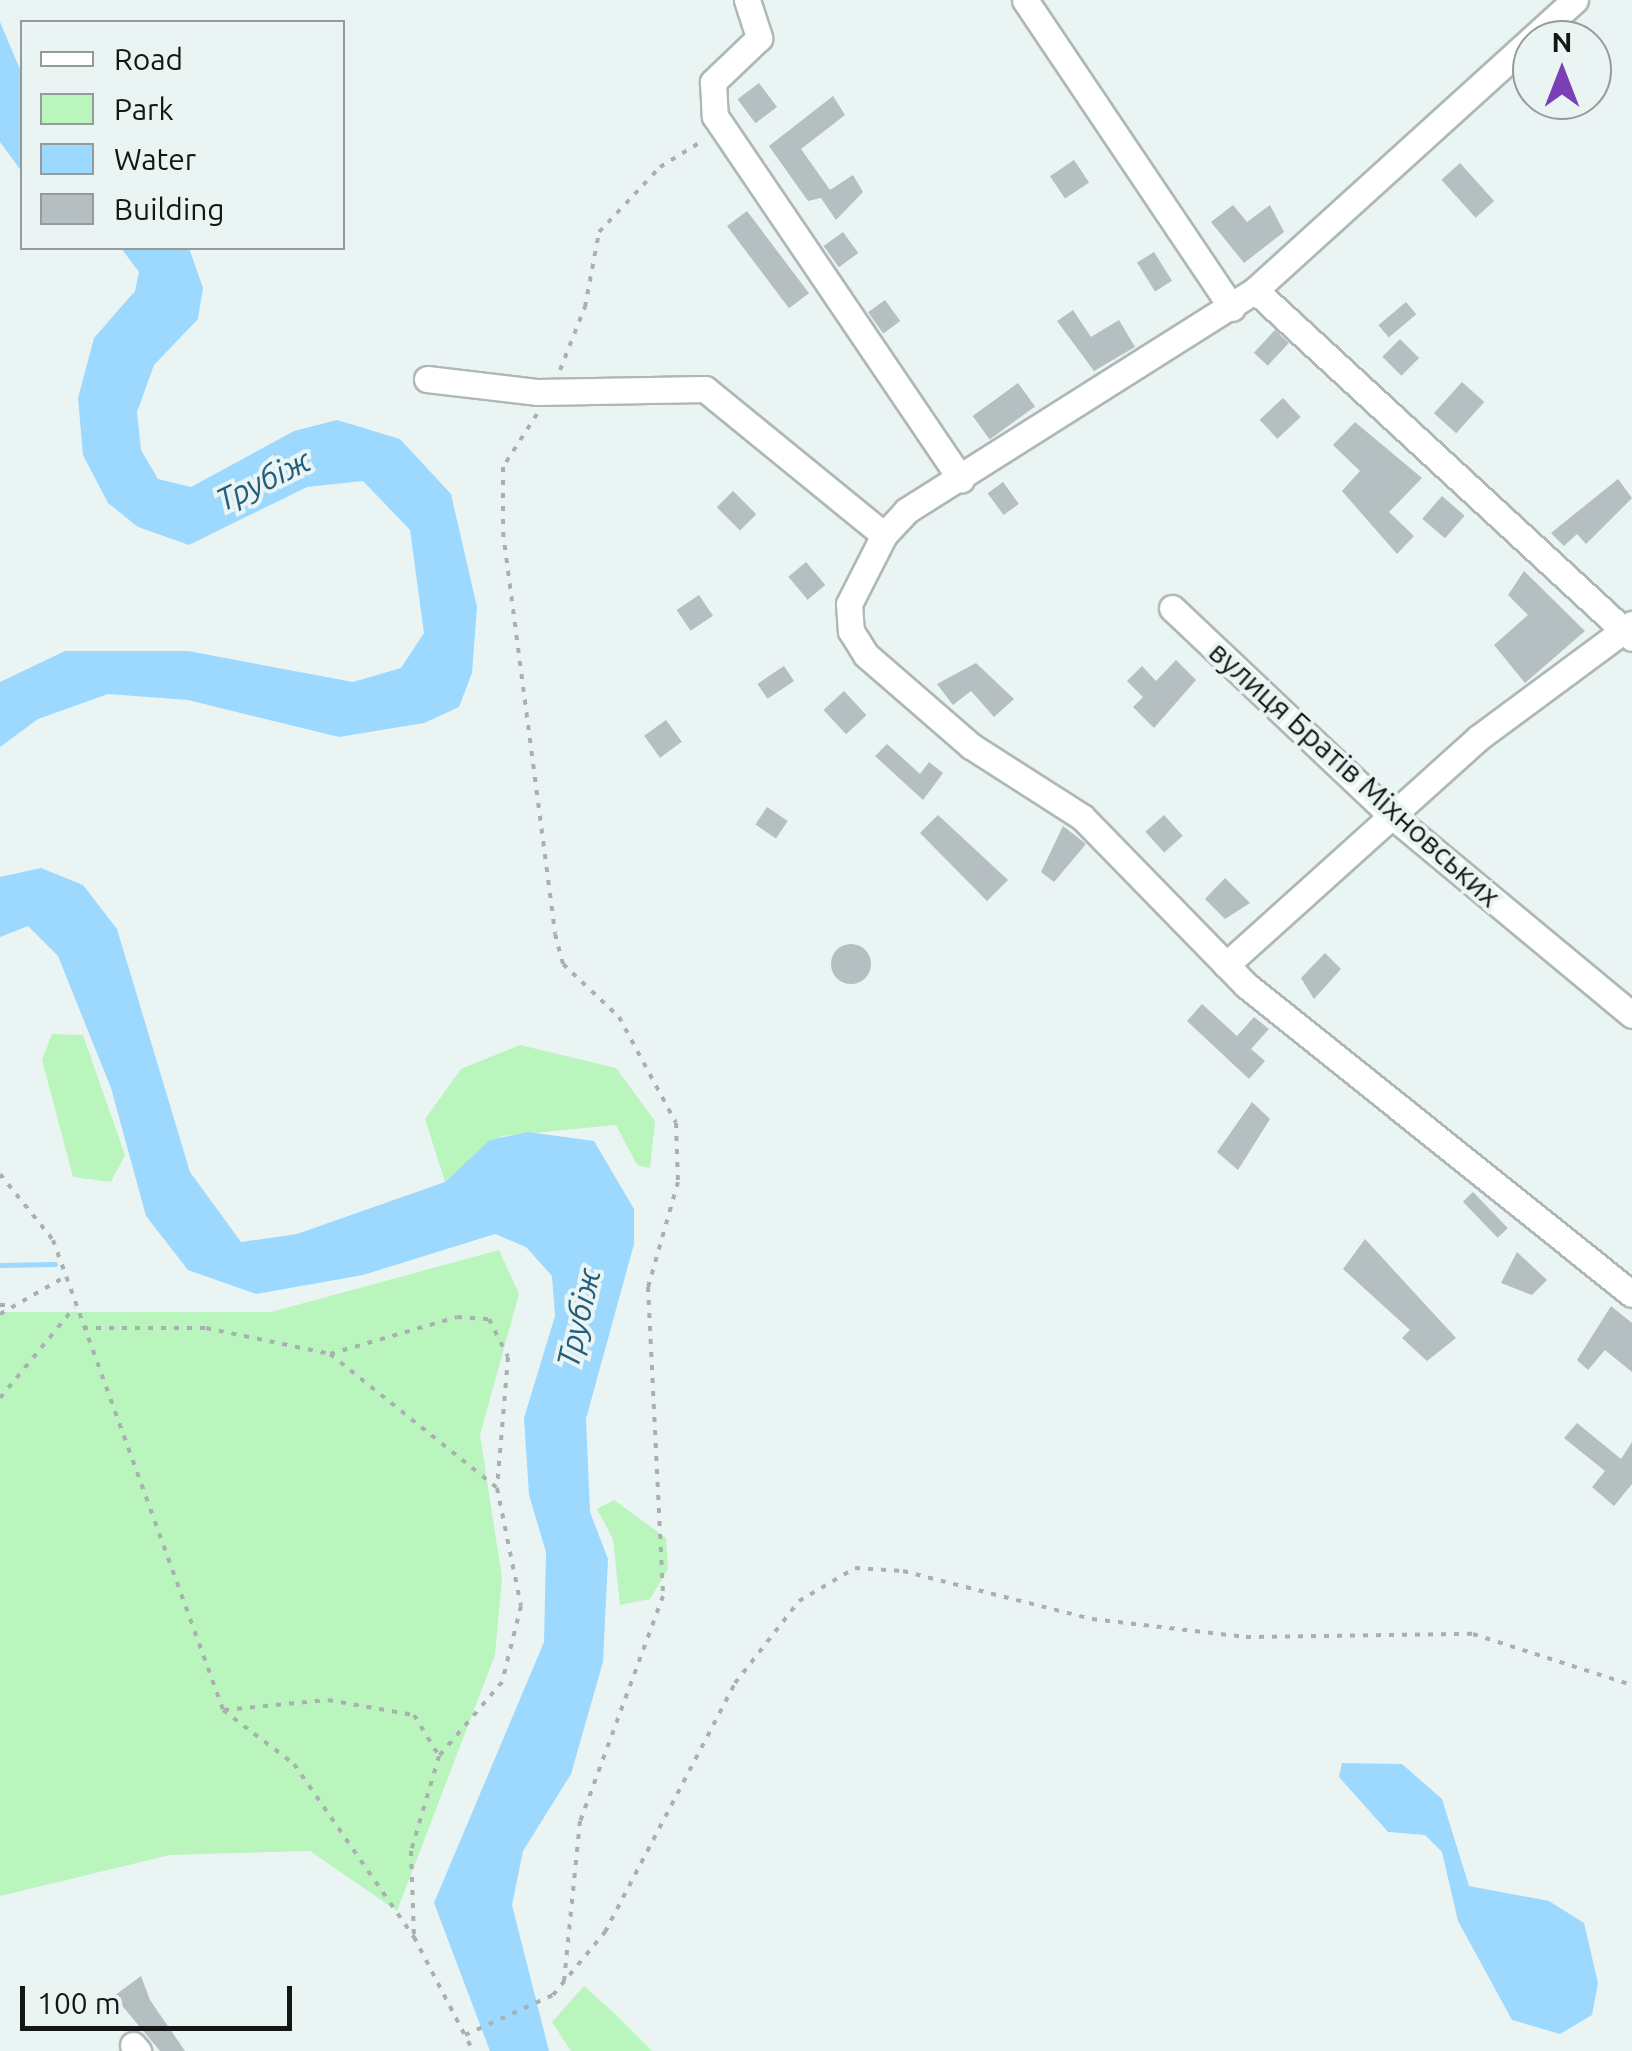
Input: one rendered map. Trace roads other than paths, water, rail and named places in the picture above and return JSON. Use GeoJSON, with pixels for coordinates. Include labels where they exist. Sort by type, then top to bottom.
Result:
{"type":"FeatureCollection","features":[{"type":"Feature","properties":{"kind":"street"},"geometry":{"type":"LineString","coordinates":[[747,0],[761,31],[713,82],[721,129],[961,479]]}},
{"type":"Feature","properties":{"kind":"street"},"geometry":{"type":"LineString","coordinates":[[1025,0],[1232,308]]}},
{"type":"Feature","properties":{"kind":"street"},"geometry":{"type":"LineString","coordinates":[[1575,0],[1232,308],[961,479],[884,535],[849,604],[851,631],[866,655],[958,736],[1082,816],[1226,965],[1632,1294]]}},
{"type":"Feature","properties":{"kind":"street"},"geometry":{"type":"LineString","coordinates":[[1226,965],[1390,815],[1629,630],[1255,290]]}},
{"type":"Feature","properties":{"kind":"street"},"geometry":{"type":"LineString","coordinates":[[426,379],[551,392],[705,389],[884,535]]}},
{"type":"Feature","properties":{"kind":"street","name":"вулиця Братів Міхновських"},"geometry":{"type":"LineString","coordinates":[[1172,608],[1390,815],[1632,1015]]}},
{"type":"Feature","properties":{"kind":"water"},"geometry":{"type":"Polygon","coordinates":[[[0,22],[20,69],[20,169],[0,142],[0,22]]]}},
{"type":"Feature","properties":{"kind":"water","name":"Трубіж"},"geometry":{"type":"Polygon","coordinates":[[[122,250],[190,250],[203,288],[198,319],[154,365],[137,412],[141,450],[158,479],[191,487],[294,431],[337,420],[400,439],[451,494],[477,607],[472,673],[459,707],[424,723],[339,737],[188,700],[108,694],[38,719],[0,747],[0,682],[65,651],[188,651],[353,682],[401,668],[424,633],[410,530],[363,481],[307,487],[189,545],[138,527],[108,503],[83,455],[78,398],[94,338],[135,291],[139,272],[122,250]]]}},
{"type":"Feature","properties":{"kind":"water","name":"Трубіж"},"geometry":{"type":"Polygon","coordinates":[[[41,868],[83,885],[117,929],[190,1172],[241,1242],[297,1234],[445,1182],[490,1140],[528,1132],[594,1141],[634,1209],[634,1244],[586,1419],[590,1512],[608,1559],[603,1662],[571,1774],[523,1851],[512,1905],[549,2051],[490,2051],[434,1903],[544,1642],[546,1552],[529,1495],[524,1418],[555,1316],[552,1276],[526,1247],[495,1234],[363,1275],[256,1294],[188,1270],[146,1216],[111,1088],[58,956],[28,926],[0,937],[0,877],[41,868]]]}},
{"type":"Feature","properties":{"kind":"water"},"geometry":{"type":"Polygon","coordinates":[[[1342,1763],[1402,1764],[1442,1799],[1469,1886],[1549,1901],[1584,1923],[1598,1983],[1592,2015],[1560,2034],[1512,2020],[1458,1921],[1442,1852],[1425,1835],[1388,1832],[1339,1777],[1342,1763]]]}},
{"type":"Feature","properties":{"kind":"waterway"},"geometry":{"type":"LineString","coordinates":[[0,1265],[55,1264]]}}]}
